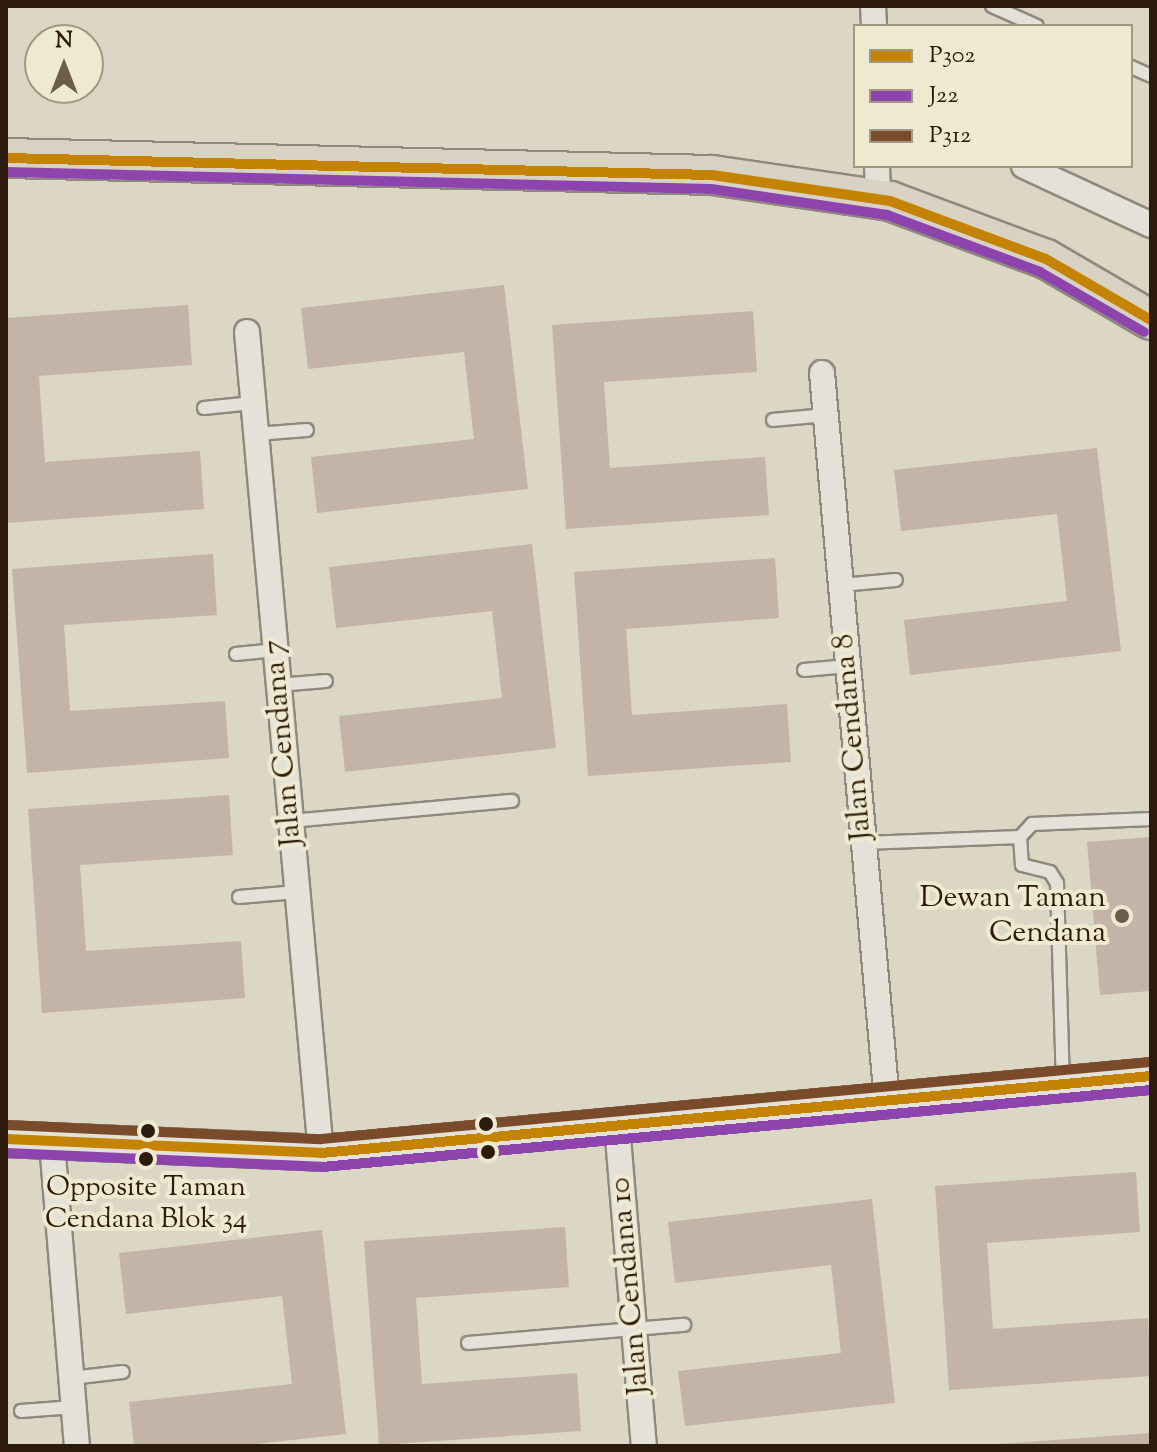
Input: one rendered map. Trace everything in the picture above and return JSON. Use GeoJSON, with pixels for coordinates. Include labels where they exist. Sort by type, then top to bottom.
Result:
{"type":"FeatureCollection","features":[{"type":"Feature","properties":{"kind":"main road"},"geometry":{"type":"LineString","coordinates":[[6,158],[712,175],[877,182],[1046,259],[1151,320]]}},
{"type":"Feature","properties":{"kind":"street"},"geometry":{"type":"LineString","coordinates":[[1028,168],[1151,225]]}},
{"type":"Feature","properties":{"kind":"street","name":"Jalan Cendana 7"},"geometry":{"type":"LineString","coordinates":[[247,332],[321,1153]]}},
{"type":"Feature","properties":{"kind":"street","name":"Jalan Cendana 8"},"geometry":{"type":"LineString","coordinates":[[822,373],[887,1101]]}},
{"type":"Feature","properties":{"kind":"street"},"geometry":{"type":"LineString","coordinates":[[6,1139],[321,1153],[1151,1076]]}},
{"type":"Feature","properties":{"kind":"street","name":"Jalan Cendana 10"},"geometry":{"type":"LineString","coordinates":[[617,1126],[644,1446]]}},
{"type":"Feature","properties":{"kind":"street"},"geometry":{"type":"LineString","coordinates":[[52,1143],[77,1446]]}},
{"type":"Feature","properties":{"kind":"lane"},"geometry":{"type":"LineString","coordinates":[[992,6],[1032,24]]}},
{"type":"Feature","properties":{"kind":"lane"},"geometry":{"type":"LineString","coordinates":[[204,408],[253,403]]}},
{"type":"Feature","properties":{"kind":"lane"},"geometry":{"type":"LineString","coordinates":[[773,420],[825,415]]}},
{"type":"Feature","properties":{"kind":"lane"},"geometry":{"type":"LineString","coordinates":[[256,434],[307,430]]}},
{"type":"Feature","properties":{"kind":"lane"},"geometry":{"type":"LineString","coordinates":[[841,585],[896,580]]}},
{"type":"Feature","properties":{"kind":"lane"},"geometry":{"type":"LineString","coordinates":[[236,654],[276,650]]}},
{"type":"Feature","properties":{"kind":"lane"},"geometry":{"type":"LineString","coordinates":[[804,670],[848,666]]}},
{"type":"Feature","properties":{"kind":"lane"},"geometry":{"type":"LineString","coordinates":[[278,685],[326,681]]}},
{"type":"Feature","properties":{"kind":"lane"},"geometry":{"type":"LineString","coordinates":[[291,821],[512,801]]}},
{"type":"Feature","properties":{"kind":"lane"},"geometry":{"type":"LineString","coordinates":[[864,843],[1020,837],[1032,824],[1151,819]]}},
{"type":"Feature","properties":{"kind":"lane"},"geometry":{"type":"LineString","coordinates":[[1020,837],[1022,865],[1050,872],[1057,883],[1063,1085]]}},
{"type":"Feature","properties":{"kind":"lane"},"geometry":{"type":"LineString","coordinates":[[239,897],[297,892]]}},
{"type":"Feature","properties":{"kind":"lane"},"geometry":{"type":"LineString","coordinates":[[468,1343],[684,1325]]}},
{"type":"Feature","properties":{"kind":"lane"},"geometry":{"type":"LineString","coordinates":[[71,1378],[123,1372]]}},
{"type":"Feature","properties":{"kind":"lane"},"geometry":{"type":"LineString","coordinates":[[21,1411],[74,1407]]}},
{"type":"Feature","properties":{"kind":"building"},"geometry":{"type":"Polygon","coordinates":[[[504,285],[528,489],[317,513],[311,457],[474,439],[464,352],[308,369],[301,308],[504,285]]]}},
{"type":"Feature","properties":{"kind":"building"},"geometry":{"type":"Polygon","coordinates":[[[188,305],[192,365],[39,376],[45,462],[200,451],[204,509],[6,523],[6,318],[188,305]]]}},
{"type":"Feature","properties":{"kind":"building"},"geometry":{"type":"Polygon","coordinates":[[[753,311],[757,372],[604,382],[610,468],[765,457],[769,515],[566,529],[552,325],[753,311]]]}},
{"type":"Feature","properties":{"kind":"building"},"geometry":{"type":"Polygon","coordinates":[[[1097,448],[1121,651],[910,675],[904,620],[1067,601],[1057,514],[901,531],[894,470],[1097,448]]]}},
{"type":"Feature","properties":{"kind":"building"},"geometry":{"type":"Polygon","coordinates":[[[532,544],[556,748],[345,772],[339,716],[502,698],[492,611],[336,628],[329,567],[532,544]]]}},
{"type":"Feature","properties":{"kind":"building"},"geometry":{"type":"Polygon","coordinates":[[[213,554],[217,615],[64,625],[70,711],[225,701],[229,758],[27,773],[12,569],[213,554]]]}},
{"type":"Feature","properties":{"kind":"building"},"geometry":{"type":"Polygon","coordinates":[[[775,558],[779,618],[626,629],[632,715],[787,704],[791,762],[588,776],[574,572],[775,558]]]}},
{"type":"Feature","properties":{"kind":"building"},"geometry":{"type":"Polygon","coordinates":[[[229,795],[233,855],[80,865],[86,951],[241,941],[245,998],[42,1013],[28,809],[229,795]]]}},
{"type":"Feature","properties":{"kind":"building","name":"Dewan Taman Cendana"},"geometry":{"type":"Polygon","coordinates":[[[1151,837],[1151,991],[1100,995],[1087,842],[1151,837]]]}},
{"type":"Feature","properties":{"kind":"building"},"geometry":{"type":"Polygon","coordinates":[[[1136,1172],[1140,1232],[987,1243],[993,1329],[1148,1318],[1151,1376],[949,1390],[935,1186],[1136,1172]]]}},
{"type":"Feature","properties":{"kind":"building"},"geometry":{"type":"Polygon","coordinates":[[[872,1199],[895,1403],[685,1426],[678,1371],[841,1353],[831,1265],[675,1283],[668,1222],[872,1199]]]}},
{"type":"Feature","properties":{"kind":"building"},"geometry":{"type":"Polygon","coordinates":[[[565,1227],[569,1287],[416,1298],[422,1384],[577,1373],[581,1431],[379,1445],[364,1241],[565,1227]]]}},
{"type":"Feature","properties":{"kind":"building"},"geometry":{"type":"Polygon","coordinates":[[[322,1230],[346,1434],[239,1446],[134,1446],[129,1402],[292,1384],[282,1296],[126,1314],[119,1253],[322,1230]]]}},
{"type":"Feature","properties":{"kind":"building"},"geometry":{"type":"Polygon","coordinates":[[[1151,1433],[1151,1446],[997,1446],[997,1444],[1151,1433]]]}},
{"type":"Feature","properties":{"kind":"transit line","name":"P302"},"geometry":{"type":"LineString","coordinates":[[6,158],[712,175],[890,201],[1046,259],[1151,320]]}},
{"type":"Feature","properties":{"kind":"transit line","name":"J22"},"geometry":{"type":"LineString","coordinates":[[6,172],[711,189],[887,215],[1040,272],[1144,332]]}},
{"type":"Feature","properties":{"kind":"transit line","name":"P312"},"geometry":{"type":"LineString","coordinates":[[7,1125],[321,1139],[1150,1062]]}},
{"type":"Feature","properties":{"kind":"transit line","name":"P302"},"geometry":{"type":"LineString","coordinates":[[6,1139],[321,1153],[1151,1076]]}},
{"type":"Feature","properties":{"kind":"transit line","name":"J22"},"geometry":{"type":"LineString","coordinates":[[6,1153],[322,1167],[1151,1090]]}},
{"type":"Feature","properties":{"kind":"place","name":"Dewan Taman Cendana"},"geometry":{"type":"Point","coordinates":[1122,916]}},
{"type":"Feature","properties":{"kind":"place","name":"Opposite Taman Cendana Blok 34"},"geometry":{"type":"Point","coordinates":[146,1159]}}]}
